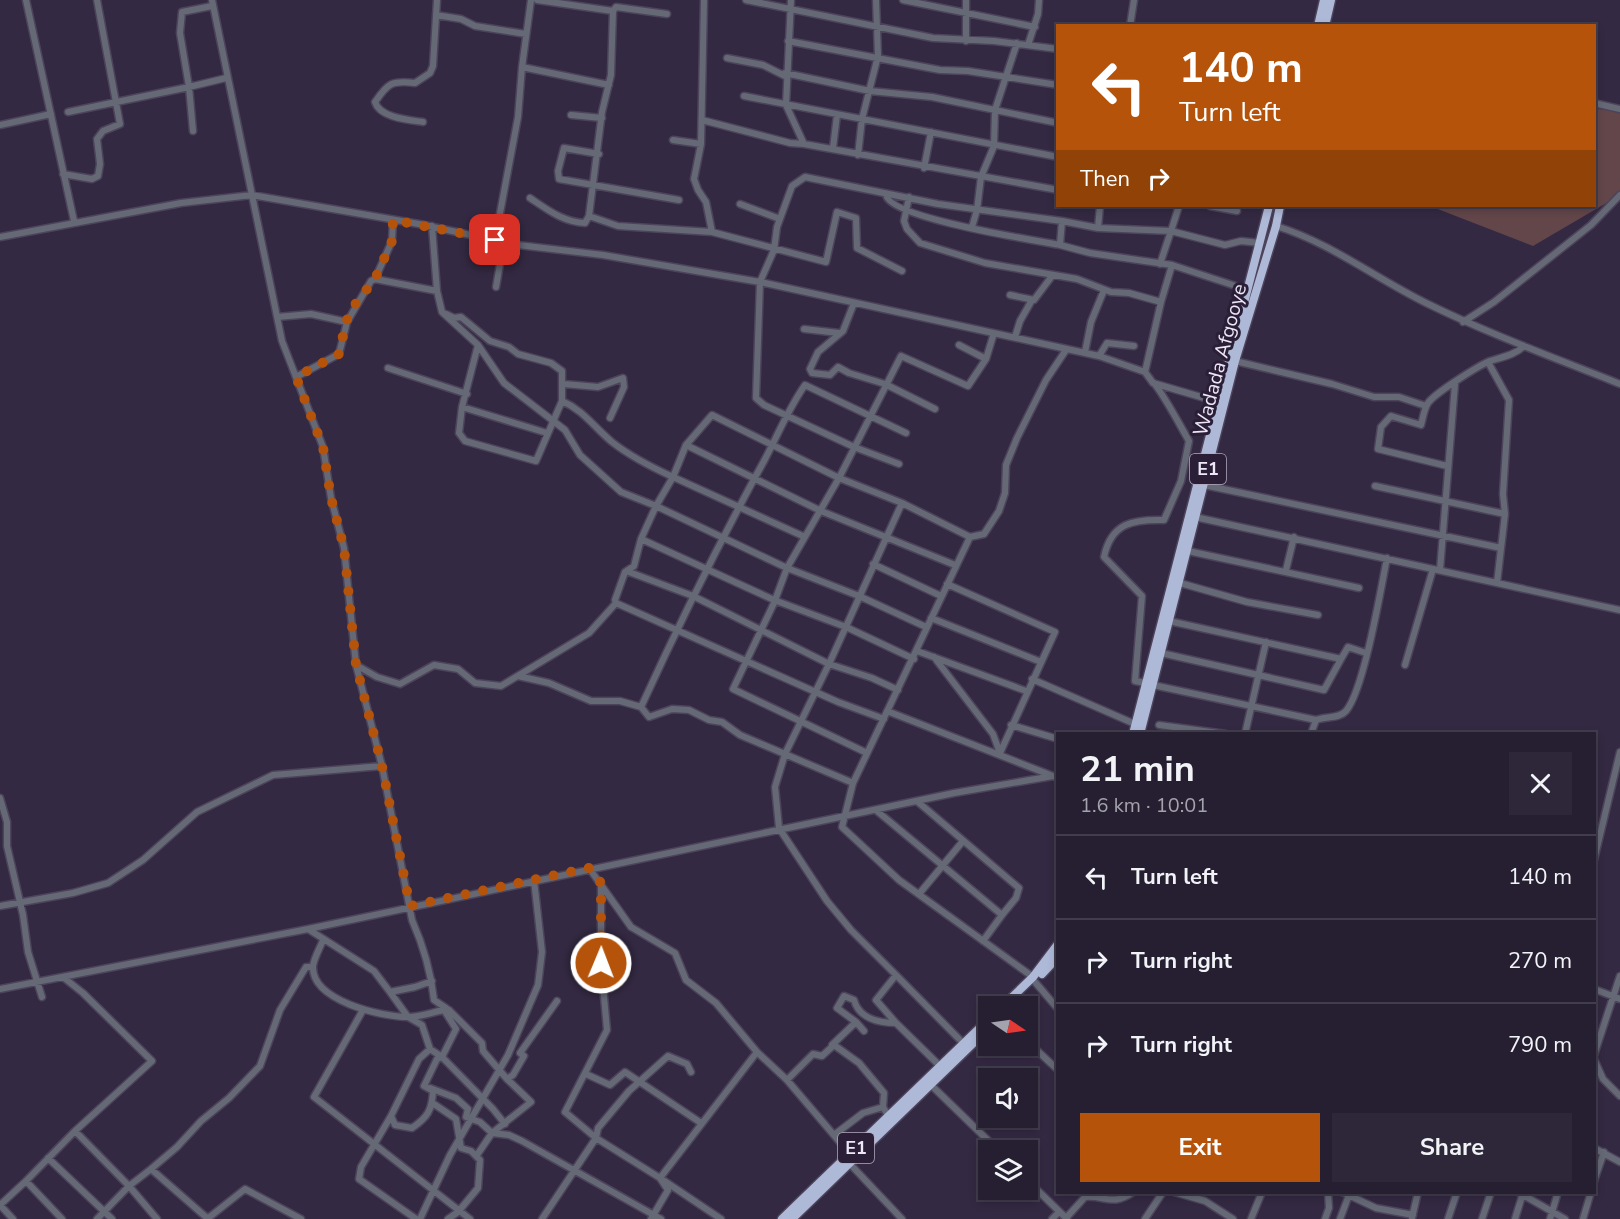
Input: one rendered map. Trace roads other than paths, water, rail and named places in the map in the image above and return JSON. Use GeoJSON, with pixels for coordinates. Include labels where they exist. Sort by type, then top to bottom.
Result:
{"type":"FeatureCollection","features":[{"type":"Feature","properties":{"kind":"highway"},"geometry":{"type":"LineString","coordinates":[[1318,24],[1324,0]]}},
{"type":"Feature","properties":{"kind":"highway"},"geometry":{"type":"LineString","coordinates":[[1326,24],[1332,0]]}},
{"type":"Feature","properties":{"kind":"highway","name":"Wadada Afgooye"},"geometry":{"type":"LineString","coordinates":[[1140,732],[1149,684],[1269,207]]}},
{"type":"Feature","properties":{"kind":"highway","name":"Wadada Afgooye"},"geometry":{"type":"LineString","coordinates":[[1133,732],[1170,621],[1235,361],[1280,207]]}},
{"type":"Feature","properties":{"kind":"highway"},"geometry":{"type":"LineString","coordinates":[[1265,218],[1276,226]]}},
{"type":"Feature","properties":{"kind":"highway"},"geometry":{"type":"LineString","coordinates":[[1262,228],[1276,226]]}},
{"type":"Feature","properties":{"kind":"highway"},"geometry":{"type":"LineString","coordinates":[[1020,996],[1034,980],[1056,947]]}},
{"type":"Feature","properties":{"kind":"highway"},"geometry":{"type":"LineString","coordinates":[[1015,996],[1056,959]]}},
{"type":"Feature","properties":{"kind":"highway","name":"E1"},"geometry":{"type":"LineString","coordinates":[[782,1219],[978,1030]]}},
{"type":"Feature","properties":{"kind":"highway","name":"E1"},"geometry":{"type":"LineString","coordinates":[[792,1219],[978,1039]]}},
{"type":"Feature","properties":{"kind":"street"},"geometry":{"type":"LineString","coordinates":[[26,0],[74,221]]}},
{"type":"Feature","properties":{"kind":"street"},"geometry":{"type":"LineString","coordinates":[[63,174],[92,179],[98,176],[100,164],[97,139],[103,131],[120,124],[97,0]]}},
{"type":"Feature","properties":{"kind":"street"},"geometry":{"type":"LineString","coordinates":[[423,122],[399,118],[379,110],[375,102],[386,86],[400,81],[415,83],[430,73],[437,0]]}},
{"type":"Feature","properties":{"kind":"street"},"geometry":{"type":"LineString","coordinates":[[495,240],[518,117],[531,0]]}},
{"type":"Feature","properties":{"kind":"street"},"geometry":{"type":"LineString","coordinates":[[537,0],[613,11]]}},
{"type":"Feature","properties":{"kind":"street"},"geometry":{"type":"LineString","coordinates":[[704,0],[701,144],[694,179],[706,202],[712,232]]}},
{"type":"Feature","properties":{"kind":"street"},"geometry":{"type":"LineString","coordinates":[[746,0],[933,38],[1017,43],[1056,49]]}},
{"type":"Feature","properties":{"kind":"street"},"geometry":{"type":"LineString","coordinates":[[791,0],[785,74],[786,105],[804,144]]}},
{"type":"Feature","properties":{"kind":"street"},"geometry":{"type":"LineString","coordinates":[[858,155],[862,119],[878,56],[875,26],[876,0]]}},
{"type":"Feature","properties":{"kind":"street"},"geometry":{"type":"LineString","coordinates":[[903,0],[1035,27]]}},
{"type":"Feature","properties":{"kind":"street"},"geometry":{"type":"LineString","coordinates":[[966,0],[966,41]]}},
{"type":"Feature","properties":{"kind":"street"},"geometry":{"type":"LineString","coordinates":[[1028,45],[1035,27],[1039,0]]}},
{"type":"Feature","properties":{"kind":"street"},"geometry":{"type":"LineString","coordinates":[[1130,24],[1134,0]]}},
{"type":"Feature","properties":{"kind":"street"},"geometry":{"type":"LineString","coordinates":[[193,131],[189,87],[180,33],[182,12],[212,3],[282,341],[323,447],[331,498],[344,548],[356,665],[382,766],[410,906],[432,981],[434,1000],[482,1043],[483,1051],[531,1102],[492,1133],[477,1155]]}},
{"type":"Feature","properties":{"kind":"street"},"geometry":{"type":"LineString","coordinates":[[530,198],[552,214],[572,222],[585,223],[589,216],[602,118],[609,85],[613,11],[616,7],[667,14]]}},
{"type":"Feature","properties":{"kind":"street"},"geometry":{"type":"LineString","coordinates":[[436,15],[461,19],[476,26],[526,34]]}},
{"type":"Feature","properties":{"kind":"street"},"geometry":{"type":"LineString","coordinates":[[788,41],[878,56],[940,70],[1005,76],[1056,85]]}},
{"type":"Feature","properties":{"kind":"street"},"geometry":{"type":"LineString","coordinates":[[972,227],[977,210],[981,177],[994,146],[995,110],[1017,43]]}},
{"type":"Feature","properties":{"kind":"street"},"geometry":{"type":"LineString","coordinates":[[727,58],[763,65],[785,74],[870,91],[932,97],[1056,123]]}},
{"type":"Feature","properties":{"kind":"street"},"geometry":{"type":"LineString","coordinates":[[522,67],[609,85]]}},
{"type":"Feature","properties":{"kind":"street"},"geometry":{"type":"LineString","coordinates":[[68,112],[226,78]]}},
{"type":"Feature","properties":{"kind":"street"},"geometry":{"type":"LineString","coordinates":[[744,96],[1056,157]]}},
{"type":"Feature","properties":{"kind":"street"},"geometry":{"type":"LineString","coordinates":[[1596,103],[1620,109]]}},
{"type":"Feature","properties":{"kind":"street"},"geometry":{"type":"LineString","coordinates":[[0,124],[51,114]]}},
{"type":"Feature","properties":{"kind":"street"},"geometry":{"type":"LineString","coordinates":[[571,115],[602,118]]}},
{"type":"Feature","properties":{"kind":"street"},"geometry":{"type":"LineString","coordinates":[[833,148],[837,115]]}},
{"type":"Feature","properties":{"kind":"street"},"geometry":{"type":"LineString","coordinates":[[702,120],[790,143],[833,148],[924,168],[1056,190]]}},
{"type":"Feature","properties":{"kind":"street"},"geometry":{"type":"LineString","coordinates":[[924,168],[931,132]]}},
{"type":"Feature","properties":{"kind":"street"},"geometry":{"type":"LineString","coordinates":[[673,140],[701,144]]}},
{"type":"Feature","properties":{"kind":"street"},"geometry":{"type":"LineString","coordinates":[[599,154],[564,148],[558,171],[559,179],[593,187],[680,200]]}},
{"type":"Feature","properties":{"kind":"street"},"geometry":{"type":"LineString","coordinates":[[899,464],[854,447],[764,405],[756,398],[760,282],[774,250],[780,219],[792,186],[805,177],[860,187],[886,195],[1098,228],[1171,231],[1225,245],[1241,241],[1260,243]]}},
{"type":"Feature","properties":{"kind":"street"},"geometry":{"type":"LineString","coordinates":[[0,237],[74,221],[181,203],[252,195],[432,226],[504,242],[760,282],[1066,350],[1085,352],[1145,372],[1166,398],[1171,413],[1189,441],[1181,481],[1164,520],[1139,519],[1119,528],[1107,541],[1104,557],[1142,596],[1136,681],[1316,720],[1337,716],[1346,711],[1357,688],[1387,558]]}},
{"type":"Feature","properties":{"kind":"street"},"geometry":{"type":"LineString","coordinates":[[886,195],[891,204],[927,219],[1172,265],[1248,290]]}},
{"type":"Feature","properties":{"kind":"street"},"geometry":{"type":"LineString","coordinates":[[1463,322],[1494,302],[1591,225],[1620,195]]}},
{"type":"Feature","properties":{"kind":"street"},"geometry":{"type":"LineString","coordinates":[[909,198],[904,217],[907,229],[920,243],[977,261],[1077,279],[1104,290],[1161,302]]}},
{"type":"Feature","properties":{"kind":"street"},"geometry":{"type":"LineString","coordinates":[[740,204],[780,219]]}},
{"type":"Feature","properties":{"kind":"street"},"geometry":{"type":"LineString","coordinates":[[1098,228],[1100,207]]}},
{"type":"Feature","properties":{"kind":"street"},"geometry":{"type":"LineString","coordinates":[[1160,264],[1179,207]]}},
{"type":"Feature","properties":{"kind":"street"},"geometry":{"type":"LineString","coordinates":[[1215,207],[1237,211]]}},
{"type":"Feature","properties":{"kind":"street"},"geometry":{"type":"LineString","coordinates":[[589,216],[618,226],[712,232],[826,262],[837,212],[842,212],[856,218],[857,248],[902,272]]}},
{"type":"Feature","properties":{"kind":"street"},"geometry":{"type":"LineString","coordinates":[[296,377],[339,354],[346,322],[353,307],[375,279],[392,241],[393,220]]}},
{"type":"Feature","properties":{"kind":"street"},"geometry":{"type":"LineString","coordinates":[[1060,245],[1062,221]]}},
{"type":"Feature","properties":{"kind":"street"},"geometry":{"type":"LineString","coordinates":[[432,226],[437,291],[442,312],[478,345],[504,383],[565,430],[580,455],[621,492],[724,537],[787,568],[859,596],[926,627]]}},
{"type":"Feature","properties":{"kind":"street"},"geometry":{"type":"LineString","coordinates":[[1276,226],[1312,238],[1357,263],[1384,282],[1463,322],[1620,384]]}},
{"type":"Feature","properties":{"kind":"street"},"geometry":{"type":"LineString","coordinates":[[496,287],[504,242]]}},
{"type":"Feature","properties":{"kind":"street"},"geometry":{"type":"LineString","coordinates":[[1145,372],[1172,265]]}},
{"type":"Feature","properties":{"kind":"street"},"geometry":{"type":"LineString","coordinates":[[1015,337],[1020,321],[1032,300],[1052,276]]}},
{"type":"Feature","properties":{"kind":"street"},"geometry":{"type":"LineString","coordinates":[[375,279],[437,291]]}},
{"type":"Feature","properties":{"kind":"street"},"geometry":{"type":"LineString","coordinates":[[1085,352],[1091,322],[1104,290]]}},
{"type":"Feature","properties":{"kind":"street"},"geometry":{"type":"LineString","coordinates":[[1010,295],[1032,300]]}},
{"type":"Feature","properties":{"kind":"street"},"geometry":{"type":"LineString","coordinates":[[854,303],[843,331],[814,356],[810,369],[812,373],[830,375],[838,367],[849,373],[885,384],[935,409]]}},
{"type":"Feature","properties":{"kind":"street"},"geometry":{"type":"LineString","coordinates":[[442,312],[454,318],[462,317],[472,324],[477,333],[518,354],[551,363],[562,371],[564,384],[562,401],[536,461],[465,441],[459,433],[462,407],[478,345]]}},
{"type":"Feature","properties":{"kind":"street"},"geometry":{"type":"LineString","coordinates":[[277,317],[311,314],[346,322]]}},
{"type":"Feature","properties":{"kind":"street"},"geometry":{"type":"LineString","coordinates":[[804,328],[839,333]]}},
{"type":"Feature","properties":{"kind":"street"},"geometry":{"type":"LineString","coordinates":[[867,753],[733,689],[763,629],[787,568],[839,478],[901,356],[968,386],[986,358],[994,333]]}},
{"type":"Feature","properties":{"kind":"street"},"geometry":{"type":"LineString","coordinates":[[1099,356],[1107,343],[1134,346]]}},
{"type":"Feature","properties":{"kind":"street"},"geometry":{"type":"LineString","coordinates":[[959,345],[986,358]]}},
{"type":"Feature","properties":{"kind":"street"},"geometry":{"type":"LineString","coordinates":[[1447,466],[1378,449],[1381,427],[1391,416],[1421,425],[1426,406],[1432,398],[1455,384],[1466,374],[1488,362],[1518,352],[1524,346]]}},
{"type":"Feature","properties":{"kind":"street"},"geometry":{"type":"LineString","coordinates":[[356,665],[377,677],[400,684],[434,665],[458,669],[475,683],[501,686],[589,633],[616,603],[618,587],[625,572],[629,572],[634,566],[641,539],[686,446],[712,415],[839,478],[902,503],[970,537],[984,534],[999,511],[1005,493],[1006,465],[1013,447],[1046,380],[1066,350]]}},
{"type":"Feature","properties":{"kind":"street"},"geometry":{"type":"LineString","coordinates":[[1235,361],[1332,384],[1374,397],[1399,397],[1426,406]]}},
{"type":"Feature","properties":{"kind":"street"},"geometry":{"type":"LineString","coordinates":[[1488,362],[1509,400],[1503,494],[1505,514],[1497,583]]}},
{"type":"Feature","properties":{"kind":"street"},"geometry":{"type":"LineString","coordinates":[[387,368],[467,393]]}},
{"type":"Feature","properties":{"kind":"street"},"geometry":{"type":"LineString","coordinates":[[564,384],[598,387],[623,378],[624,387],[610,418]]}},
{"type":"Feature","properties":{"kind":"street"},"geometry":{"type":"LineString","coordinates":[[1153,383],[1218,402]]}},
{"type":"Feature","properties":{"kind":"street"},"geometry":{"type":"LineString","coordinates":[[1405,665],[1437,569],[1455,384]]}},
{"type":"Feature","properties":{"kind":"street"},"geometry":{"type":"LineString","coordinates":[[641,707],[693,596],[772,446],[786,414],[805,385],[906,433]]}},
{"type":"Feature","properties":{"kind":"street"},"geometry":{"type":"LineString","coordinates":[[562,401],[584,413],[595,428],[633,459],[805,537]]}},
{"type":"Feature","properties":{"kind":"street"},"geometry":{"type":"LineString","coordinates":[[462,407],[548,433]]}},
{"type":"Feature","properties":{"kind":"street"},"geometry":{"type":"LineString","coordinates":[[686,446],[821,511],[955,565]]}},
{"type":"Feature","properties":{"kind":"street"},"geometry":{"type":"LineString","coordinates":[[1204,484],[1501,548]]}},
{"type":"Feature","properties":{"kind":"street"},"geometry":{"type":"LineString","coordinates":[[1375,486],[1505,514]]}},
{"type":"Feature","properties":{"kind":"street"},"geometry":{"type":"LineString","coordinates":[[902,503],[830,664],[785,754],[775,786],[779,828],[827,901],[851,930],[964,1044]]}},
{"type":"Feature","properties":{"kind":"street"},"geometry":{"type":"LineString","coordinates":[[1196,517],[1620,610]]}},
{"type":"Feature","properties":{"kind":"street"},"geometry":{"type":"LineString","coordinates":[[970,537],[926,627],[914,659],[867,753],[854,783],[842,827],[890,872],[1034,980],[1056,1007]]}},
{"type":"Feature","properties":{"kind":"street"},"geometry":{"type":"LineString","coordinates":[[1286,570],[1294,537]]}},
{"type":"Feature","properties":{"kind":"street"},"geometry":{"type":"LineString","coordinates":[[641,539],[774,600],[846,627],[914,659]]}},
{"type":"Feature","properties":{"kind":"street"},"geometry":{"type":"LineString","coordinates":[[1188,551],[1286,570],[1359,588]]}},
{"type":"Feature","properties":{"kind":"street"},"geometry":{"type":"LineString","coordinates":[[873,564],[942,596]]}},
{"type":"Feature","properties":{"kind":"street"},"geometry":{"type":"LineString","coordinates":[[629,572],[693,596],[830,664],[872,678],[898,690]]}},
{"type":"Feature","properties":{"kind":"street"},"geometry":{"type":"LineString","coordinates":[[1180,583],[1247,602],[1318,615]]}},
{"type":"Feature","properties":{"kind":"street"},"geometry":{"type":"LineString","coordinates":[[947,584],[1055,632],[1026,691],[1000,753]]}},
{"type":"Feature","properties":{"kind":"street"},"geometry":{"type":"LineString","coordinates":[[616,603],[677,628],[816,692],[884,719]]}},
{"type":"Feature","properties":{"kind":"street"},"geometry":{"type":"LineString","coordinates":[[931,618],[1041,662]]}},
{"type":"Feature","properties":{"kind":"street"},"geometry":{"type":"LineString","coordinates":[[1170,621],[1341,658]]}},
{"type":"Feature","properties":{"kind":"street"},"geometry":{"type":"LineString","coordinates":[[1245,732],[1257,673],[1266,642]]}},
{"type":"Feature","properties":{"kind":"street"},"geometry":{"type":"LineString","coordinates":[[1161,652],[1324,690],[1348,646],[1366,653]]}},
{"type":"Feature","properties":{"kind":"street"},"geometry":{"type":"LineString","coordinates":[[917,651],[1026,691]]}},
{"type":"Feature","properties":{"kind":"street"},"geometry":{"type":"LineString","coordinates":[[934,657],[993,734],[1000,753]]}},
{"type":"Feature","properties":{"kind":"street"},"geometry":{"type":"LineString","coordinates":[[518,676],[549,683],[591,701],[620,701],[641,707],[649,717],[672,710],[689,710],[709,720],[722,722],[740,735],[854,783]]}},
{"type":"Feature","properties":{"kind":"street"},"geometry":{"type":"LineString","coordinates":[[1032,679],[1135,724]]}},
{"type":"Feature","properties":{"kind":"street"},"geometry":{"type":"LineString","coordinates":[[887,711],[1000,753],[1055,777]]}},
{"type":"Feature","properties":{"kind":"street"},"geometry":{"type":"LineString","coordinates":[[1312,732],[1316,720]]}},
{"type":"Feature","properties":{"kind":"street"},"geometry":{"type":"LineString","coordinates":[[1011,725],[1056,738]]}},
{"type":"Feature","properties":{"kind":"street"},"geometry":{"type":"LineString","coordinates":[[1159,726],[1209,732]]}},
{"type":"Feature","properties":{"kind":"street"},"geometry":{"type":"LineString","coordinates":[[1596,852],[1620,752]]}},
{"type":"Feature","properties":{"kind":"street"},"geometry":{"type":"LineString","coordinates":[[0,906],[73,893],[108,883],[143,860],[196,812],[273,775],[382,766]]}},
{"type":"Feature","properties":{"kind":"street"},"geometry":{"type":"LineString","coordinates":[[0,989],[308,929],[779,828],[877,811],[954,793],[1055,777]]}},
{"type":"Feature","properties":{"kind":"street"},"geometry":{"type":"LineString","coordinates":[[0,798],[7,822],[7,846],[20,902],[28,952],[42,997]]}},
{"type":"Feature","properties":{"kind":"street"},"geometry":{"type":"LineString","coordinates":[[918,802],[1019,888],[1016,898],[983,941]]}},
{"type":"Feature","properties":{"kind":"street"},"geometry":{"type":"LineString","coordinates":[[877,811],[1002,915]]}},
{"type":"Feature","properties":{"kind":"street"},"geometry":{"type":"LineString","coordinates":[[919,894],[963,841]]}},
{"type":"Feature","properties":{"kind":"street"},"geometry":{"type":"LineString","coordinates":[[589,868],[631,927],[675,952],[686,980],[716,1003],[757,1052],[787,1080],[850,1154]]}},
{"type":"Feature","properties":{"kind":"street"},"geometry":{"type":"LineString","coordinates":[[420,1219],[459,1139],[500,1070],[538,985],[542,952],[534,880]]}},
{"type":"Feature","properties":{"kind":"street"},"geometry":{"type":"LineString","coordinates":[[601,883],[601,963],[607,1030],[565,1112],[596,1138],[721,1219]]}},
{"type":"Feature","properties":{"kind":"street"},"geometry":{"type":"LineString","coordinates":[[308,929],[374,971],[408,1017]]}},
{"type":"Feature","properties":{"kind":"street"},"geometry":{"type":"LineString","coordinates":[[323,940],[313,967],[323,987],[348,1005],[363,1010],[408,1017],[422,1025],[430,1049],[442,1058],[505,1124]]}},
{"type":"Feature","properties":{"kind":"street"},"geometry":{"type":"LineString","coordinates":[[97,1219],[129,1186],[177,1147],[201,1121],[229,1098],[260,1066],[280,1010],[306,967],[313,967]]}},
{"type":"Feature","properties":{"kind":"street"},"geometry":{"type":"LineString","coordinates":[[896,975],[876,1000],[940,1066]]}},
{"type":"Feature","properties":{"kind":"street"},"geometry":{"type":"LineString","coordinates":[[1596,1052],[1617,998],[1620,976]]}},
{"type":"Feature","properties":{"kind":"street"},"geometry":{"type":"LineString","coordinates":[[13,1219],[0,1205],[75,1131],[152,1061],[91,1000],[63,977]]}},
{"type":"Feature","properties":{"kind":"street"},"geometry":{"type":"LineString","coordinates":[[390,992],[432,981]]}},
{"type":"Feature","properties":{"kind":"street"},"geometry":{"type":"LineString","coordinates":[[1596,990],[1617,998]]}},
{"type":"Feature","properties":{"kind":"street"},"geometry":{"type":"LineString","coordinates":[[864,1031],[837,1008],[844,996],[854,1000],[858,1011],[865,1016],[882,1022],[896,1023]]}},
{"type":"Feature","properties":{"kind":"street"},"geometry":{"type":"LineString","coordinates":[[507,1079],[513,1075],[524,1056],[520,1053],[557,1001]]}},
{"type":"Feature","properties":{"kind":"street"},"geometry":{"type":"LineString","coordinates":[[408,1017],[445,1009]]}},
{"type":"Feature","properties":{"kind":"street"},"geometry":{"type":"LineString","coordinates":[[424,1086],[437,1059],[442,1058],[456,1029],[445,1009]]}},
{"type":"Feature","properties":{"kind":"street"},"geometry":{"type":"LineString","coordinates":[[363,1010],[314,1097],[377,1144],[458,1212],[470,1219]]}},
{"type":"Feature","properties":{"kind":"street"},"geometry":{"type":"LineString","coordinates":[[787,1080],[807,1058],[813,1054],[822,1056],[856,1022]]}},
{"type":"Feature","properties":{"kind":"street"},"geometry":{"type":"LineString","coordinates":[[832,1045],[867,1072],[884,1093],[883,1107],[889,1117]]}},
{"type":"Feature","properties":{"kind":"street"},"geometry":{"type":"LineString","coordinates":[[416,1219],[359,1179],[361,1167],[377,1144],[419,1059],[430,1049]]}},
{"type":"Feature","properties":{"kind":"street"},"geometry":{"type":"LineString","coordinates":[[1038,1051],[1056,1068]]}},
{"type":"Feature","properties":{"kind":"street"},"geometry":{"type":"LineString","coordinates":[[660,1178],[757,1052]]}},
{"type":"Feature","properties":{"kind":"street"},"geometry":{"type":"LineString","coordinates":[[542,1219],[596,1138],[598,1128],[638,1081],[668,1056],[687,1064],[691,1072]]}},
{"type":"Feature","properties":{"kind":"street"},"geometry":{"type":"LineString","coordinates":[[1596,1062],[1602,1079],[1620,1096]]}},
{"type":"Feature","properties":{"kind":"street"},"geometry":{"type":"LineString","coordinates":[[586,1074],[610,1084],[625,1072],[701,1123]]}},
{"type":"Feature","properties":{"kind":"street"},"geometry":{"type":"LineString","coordinates":[[391,1116],[395,1125],[412,1128],[430,1113],[434,1104],[433,1091],[424,1086]]}},
{"type":"Feature","properties":{"kind":"street"},"geometry":{"type":"LineString","coordinates":[[424,1086],[443,1093],[447,1092],[462,1101],[468,1109],[466,1117],[480,1122],[492,1133],[509,1135],[576,1169],[653,1217],[661,1219]]}},
{"type":"Feature","properties":{"kind":"street"},"geometry":{"type":"LineString","coordinates":[[932,1086],[988,1140]]}},
{"type":"Feature","properties":{"kind":"street"},"geometry":{"type":"LineString","coordinates":[[434,1104],[456,1119],[461,1148],[477,1155],[480,1160],[478,1188],[458,1212],[448,1219]]}},
{"type":"Feature","properties":{"kind":"street"},"geometry":{"type":"LineString","coordinates":[[834,1135],[863,1113],[883,1107]]}},
{"type":"Feature","properties":{"kind":"street"},"geometry":{"type":"LineString","coordinates":[[75,1131],[129,1186],[157,1219]]}},
{"type":"Feature","properties":{"kind":"street"},"geometry":{"type":"LineString","coordinates":[[1596,1149],[1620,1162]]}},
{"type":"Feature","properties":{"kind":"street"},"geometry":{"type":"LineString","coordinates":[[1596,1175],[1604,1152]]}},
{"type":"Feature","properties":{"kind":"street"},"geometry":{"type":"LineString","coordinates":[[48,1158],[112,1219]]}},
{"type":"Feature","properties":{"kind":"street"},"geometry":{"type":"LineString","coordinates":[[850,1164],[902,1219]]}},
{"type":"Feature","properties":{"kind":"street"},"geometry":{"type":"LineString","coordinates":[[151,1169],[207,1219],[245,1189],[301,1219]]}},
{"type":"Feature","properties":{"kind":"street"},"geometry":{"type":"LineString","coordinates":[[653,1217],[668,1190],[660,1178]]}},
{"type":"Feature","properties":{"kind":"street"},"geometry":{"type":"LineString","coordinates":[[26,1181],[62,1219]]}},
{"type":"Feature","properties":{"kind":"street"},"geometry":{"type":"LineString","coordinates":[[1038,1191],[1066,1219],[1085,1197],[1094,1196],[1112,1201],[1128,1194]]}},
{"type":"Feature","properties":{"kind":"street"},"geometry":{"type":"LineString","coordinates":[[1145,1219],[1162,1194]]}},
{"type":"Feature","properties":{"kind":"street"},"geometry":{"type":"LineString","coordinates":[[1179,1194],[1205,1202],[1233,1219]]}},
{"type":"Feature","properties":{"kind":"street"},"geometry":{"type":"LineString","coordinates":[[1251,1219],[1261,1194]]}},
{"type":"Feature","properties":{"kind":"street"},"geometry":{"type":"LineString","coordinates":[[1325,1219],[1328,1210],[1328,1194]]}},
{"type":"Feature","properties":{"kind":"street"},"geometry":{"type":"LineString","coordinates":[[1340,1219],[1343,1194]]}},
{"type":"Feature","properties":{"kind":"street"},"geometry":{"type":"LineString","coordinates":[[1345,1194],[1376,1208],[1412,1217],[1418,1194]]}},
{"type":"Feature","properties":{"kind":"street"},"geometry":{"type":"LineString","coordinates":[[1448,1219],[1456,1194]]}},
{"type":"Feature","properties":{"kind":"street"},"geometry":{"type":"LineString","coordinates":[[1482,1219],[1490,1194]]}},
{"type":"Feature","properties":{"kind":"street"},"geometry":{"type":"LineString","coordinates":[[1515,1219],[1521,1194]]}},
{"type":"Feature","properties":{"kind":"street"},"geometry":{"type":"LineString","coordinates":[[1522,1194],[1551,1216],[1565,1219]]}},
{"type":"Feature","properties":{"kind":"street"},"geometry":{"type":"LineString","coordinates":[[1551,1216],[1557,1194]]}},
{"type":"Feature","properties":{"kind":"street"},"geometry":{"type":"LineString","coordinates":[[1583,1219],[1590,1194]]}},
{"type":"Feature","properties":{"kind":"street"},"geometry":{"type":"LineString","coordinates":[[1052,1219],[1059,1212]]}}]}
